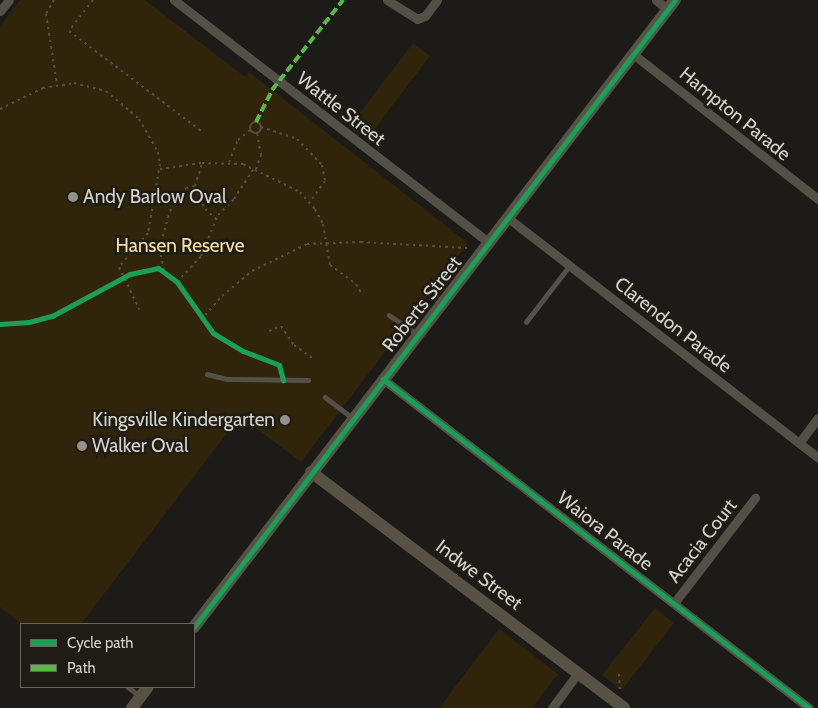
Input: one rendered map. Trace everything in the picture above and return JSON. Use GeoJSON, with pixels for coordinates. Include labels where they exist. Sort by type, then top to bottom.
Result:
{"type":"FeatureCollection","features":[{"type":"Feature","properties":{"kind":"street"},"geometry":{"type":"LineString","coordinates":[[0,11],[8,0]]}},
{"type":"Feature","properties":{"kind":"street","name":"Wattle Street"},"geometry":{"type":"LineString","coordinates":[[174,0],[489,243]]}},
{"type":"Feature","properties":{"kind":"street"},"geometry":{"type":"LineString","coordinates":[[388,0],[412,18],[425,16],[438,0]]}},
{"type":"Feature","properties":{"kind":"street"},"geometry":{"type":"LineString","coordinates":[[656,0],[671,5]]}},
{"type":"Feature","properties":{"kind":"street","name":"Roberts Street"},"geometry":{"type":"LineString","coordinates":[[195,626],[383,378],[671,5]]}},
{"type":"Feature","properties":{"kind":"street","name":"Hampton Parade"},"geometry":{"type":"LineString","coordinates":[[633,54],[818,199]]}},
{"type":"Feature","properties":{"kind":"street","name":"Clarendon Parade"},"geometry":{"type":"LineString","coordinates":[[508,218],[818,458]]}},
{"type":"Feature","properties":{"kind":"street","name":"Waiora Parade"},"geometry":{"type":"LineString","coordinates":[[383,378],[809,708]]}},
{"type":"Feature","properties":{"kind":"street"},"geometry":{"type":"LineString","coordinates":[[798,443],[818,418]]}},
{"type":"Feature","properties":{"kind":"street","name":"Indwe Street"},"geometry":{"type":"LineString","coordinates":[[311,472],[624,708]]}},
{"type":"Feature","properties":{"kind":"street","name":"Acacia Court"},"geometry":{"type":"LineString","coordinates":[[674,603],[755,498]]}},
{"type":"Feature","properties":{"kind":"street"},"geometry":{"type":"LineString","coordinates":[[552,708],[578,673]]}},
{"type":"Feature","properties":{"kind":"street"},"geometry":{"type":"LineString","coordinates":[[132,708],[145,692]]}},
{"type":"Feature","properties":{"kind":"lane"},"geometry":{"type":"LineString","coordinates":[[526,322],[570,265]]}},
{"type":"Feature","properties":{"kind":"lane"},"geometry":{"type":"LineString","coordinates":[[389,315],[417,335]]}},
{"type":"Feature","properties":{"kind":"lane"},"geometry":{"type":"LineString","coordinates":[[207,374],[227,379],[308,380]]}},
{"type":"Feature","properties":{"kind":"lane"},"geometry":{"type":"LineString","coordinates":[[325,397],[353,418]]}},
{"type":"Feature","properties":{"kind":"lane"},"geometry":{"type":"LineString","coordinates":[[131,688],[145,692]]}},
{"type":"Feature","properties":{"kind":"path"},"geometry":{"type":"LineString","coordinates":[[54,0],[46,14],[57,84]]}},
{"type":"Feature","properties":{"kind":"path"},"geometry":{"type":"LineString","coordinates":[[93,0],[69,31],[201,131]]}},
{"type":"Feature","properties":{"kind":"path"},"geometry":{"type":"LineString","coordinates":[[0,109],[30,93],[57,84],[94,86],[118,99],[139,119],[158,152],[160,169],[148,232],[120,265],[122,278],[139,309]]}},
{"type":"Feature","properties":{"kind":"path"},"geometry":{"type":"LineString","coordinates":[[229,163],[238,140],[250,130],[252,123],[256,122],[261,127],[296,139],[322,165],[325,181],[310,202]]}},
{"type":"Feature","properties":{"kind":"path"},"geometry":{"type":"LineString","coordinates":[[195,186],[186,188],[170,211],[159,249],[170,276],[201,256],[216,219],[234,199],[255,168],[261,155],[257,132],[261,127]]}},
{"type":"Feature","properties":{"kind":"path"},"geometry":{"type":"LineString","coordinates":[[250,130],[257,132]]}},
{"type":"Feature","properties":{"kind":"path"},"geometry":{"type":"LineString","coordinates":[[160,169],[202,163],[229,163],[255,168],[300,192],[310,202],[323,224],[330,265],[356,284],[362,295]]}},
{"type":"Feature","properties":{"kind":"path"},"geometry":{"type":"LineString","coordinates":[[202,163],[195,186],[205,209],[216,219]]}},
{"type":"Feature","properties":{"kind":"path"},"geometry":{"type":"LineString","coordinates":[[207,327],[200,318],[222,296],[258,266],[297,247],[327,242],[467,248]]}},
{"type":"Feature","properties":{"kind":"path"},"geometry":{"type":"LineString","coordinates":[[114,282],[130,274]]}},
{"type":"Feature","properties":{"kind":"path"},"geometry":{"type":"LineString","coordinates":[[269,331],[281,326],[294,345],[312,358]]}},
{"type":"Feature","properties":{"kind":"path"},"geometry":{"type":"LineString","coordinates":[[619,674],[620,691]]}},
{"type":"Feature","properties":{"kind":"green space","name":"Hansen Reserve"},"geometry":{"type":"Polygon","coordinates":[[[20,0],[145,0],[245,77],[249,72],[468,243],[301,462],[240,416],[82,623],[21,623],[0,607],[0,26],[20,0]]]}},
{"type":"Feature","properties":{"kind":"green space"},"geometry":{"type":"Polygon","coordinates":[[[413,43],[430,56],[370,135],[353,122],[413,43]]]}},
{"type":"Feature","properties":{"kind":"green space"},"geometry":{"type":"Polygon","coordinates":[[[655,608],[674,623],[622,690],[602,675],[655,608]]]}},
{"type":"Feature","properties":{"kind":"green space"},"geometry":{"type":"Polygon","coordinates":[[[499,629],[558,674],[532,708],[439,708],[499,629]]]}},
{"type":"Feature","properties":{"kind":"marked path"},"geometry":{"type":"LineString","coordinates":[[256,122],[272,90],[343,0]]}},
{"type":"Feature","properties":{"kind":"cycle path"},"geometry":{"type":"LineString","coordinates":[[195,626],[675,0]]}},
{"type":"Feature","properties":{"kind":"cycle path"},"geometry":{"type":"LineString","coordinates":[[0,324],[29,322],[52,316],[130,274],[158,268],[177,282],[213,333],[243,351],[279,365],[283,380]]}},
{"type":"Feature","properties":{"kind":"cycle path"},"geometry":{"type":"LineString","coordinates":[[383,379],[809,708]]}},
{"type":"Feature","properties":{"kind":"place","name":"Andy Barlow Oval"},"geometry":{"type":"Point","coordinates":[73,197]}},
{"type":"Feature","properties":{"kind":"place","name":"Kingsville Kindergarten"},"geometry":{"type":"Point","coordinates":[285,420]}},
{"type":"Feature","properties":{"kind":"place","name":"Walker Oval"},"geometry":{"type":"Point","coordinates":[82,446]}}]}
